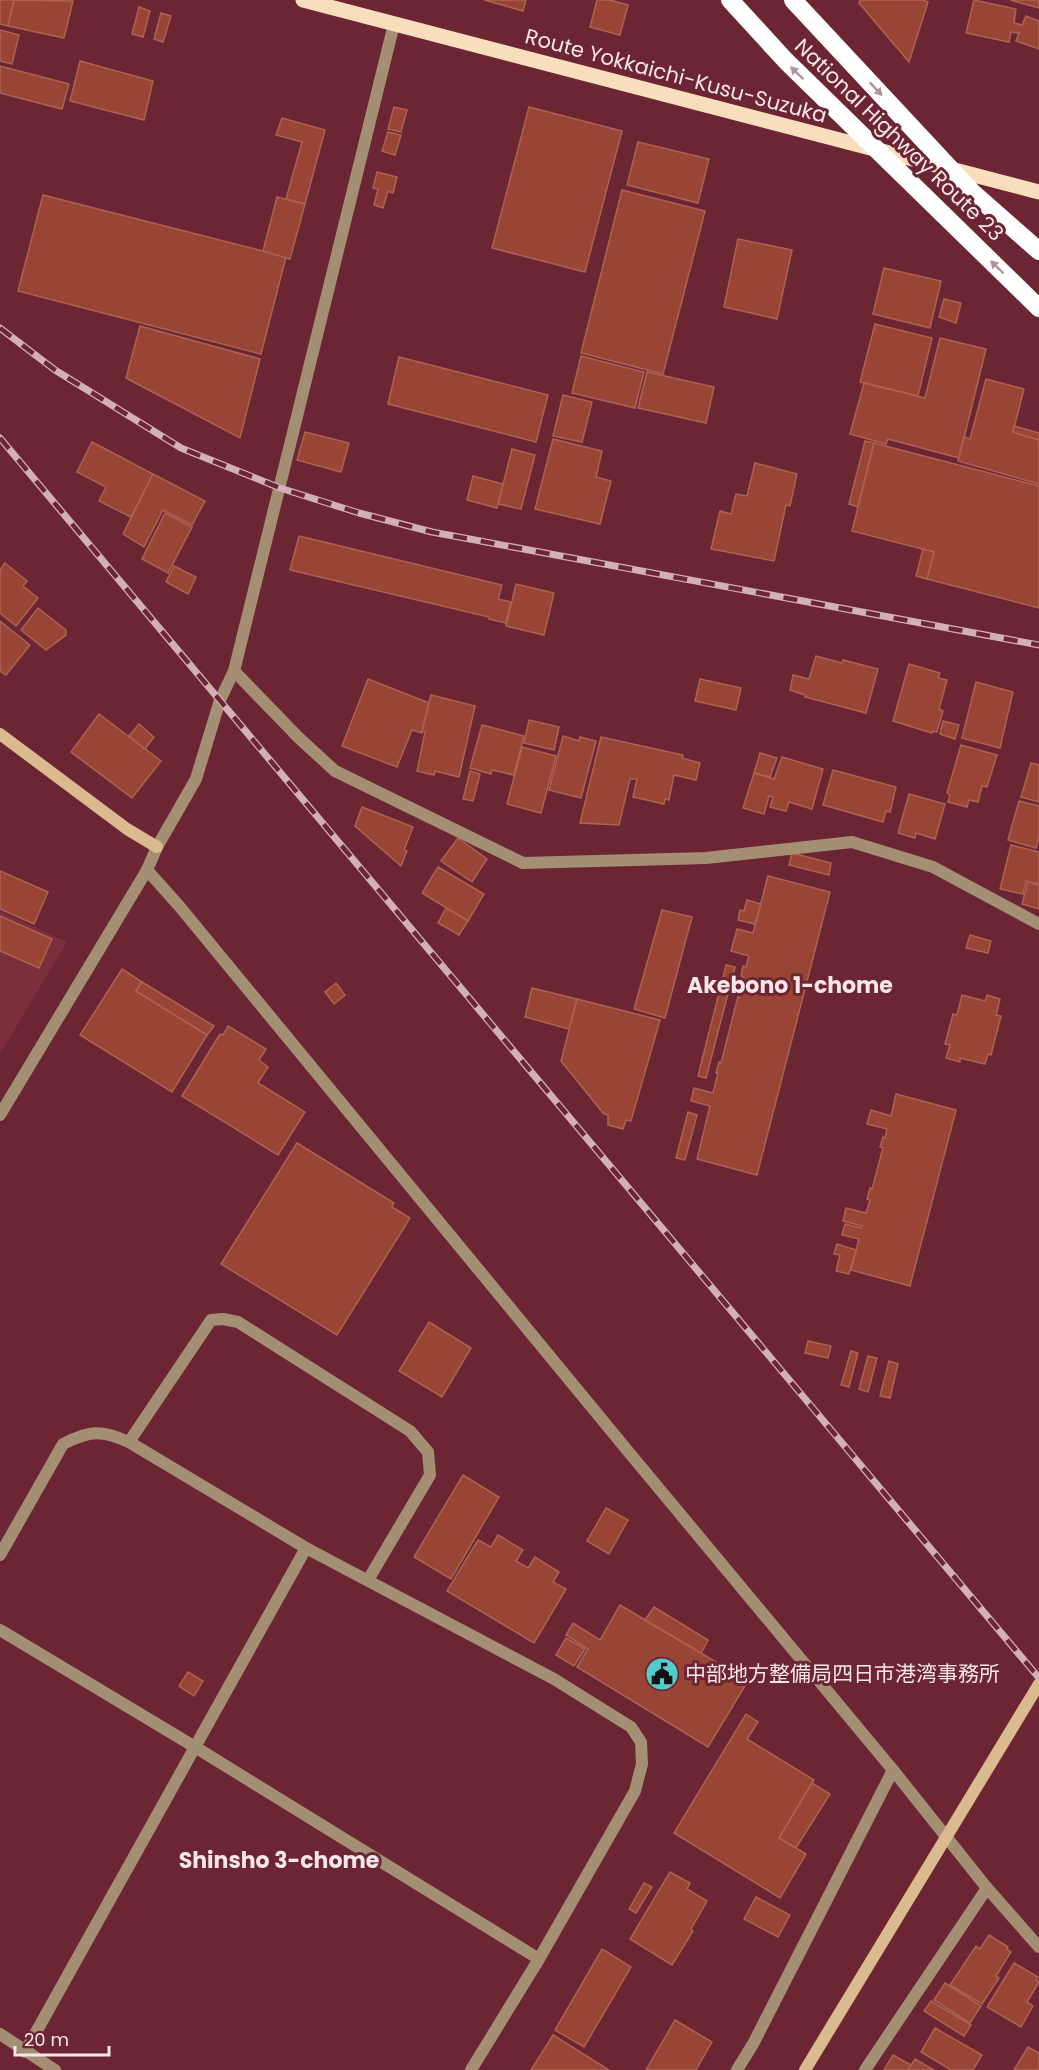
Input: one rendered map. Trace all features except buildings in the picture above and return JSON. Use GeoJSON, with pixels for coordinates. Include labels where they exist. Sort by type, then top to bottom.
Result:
{"type":"FeatureCollection","features":[{"type":"Feature","properties":{"kind":"highway","name":"National Highway Route 23"},"geometry":{"type":"LineString","coordinates":[[730,0],[786,61],[1039,308]]}},
{"type":"Feature","properties":{"kind":"highway","name":"National Highway Route 23"},"geometry":{"type":"LineString","coordinates":[[794,0],[972,192],[1039,251]]}},
{"type":"Feature","properties":{"kind":"main road","name":"Route Yokkaichi-Kusu-Suzuka"},"geometry":{"type":"LineString","coordinates":[[303,0],[1039,192]]}},
{"type":"Feature","properties":{"kind":"street"},"geometry":{"type":"LineString","coordinates":[[0,1115],[147,870],[157,847],[196,779],[220,700],[234,671],[394,24]]}},
{"type":"Feature","properties":{"kind":"street"},"geometry":{"type":"LineString","coordinates":[[234,671],[299,738],[336,771],[523,863],[706,858],[852,842],[933,867],[1039,924]]}},
{"type":"Feature","properties":{"kind":"street"},"geometry":{"type":"LineString","coordinates":[[0,734],[127,829],[157,847]]}},
{"type":"Feature","properties":{"kind":"street"},"geometry":{"type":"LineString","coordinates":[[147,870],[188,916],[634,1460],[893,1770],[987,1888],[1039,1947]]}},
{"type":"Feature","properties":{"kind":"street"},"geometry":{"type":"LineString","coordinates":[[129,1442],[211,1320],[223,1318],[238,1322],[410,1431],[428,1452],[430,1475],[368,1580]]}},
{"type":"Feature","properties":{"kind":"street"},"geometry":{"type":"LineString","coordinates":[[0,1555],[63,1444],[81,1435],[108,1433],[129,1442],[306,1548],[554,1679],[631,1727],[641,1742],[642,1764],[635,1791],[539,1959],[471,2070]]}},
{"type":"Feature","properties":{"kind":"street"},"geometry":{"type":"LineString","coordinates":[[25,2052],[306,1548]]}},
{"type":"Feature","properties":{"kind":"street"},"geometry":{"type":"LineString","coordinates":[[0,1630],[539,1959]]}},
{"type":"Feature","properties":{"kind":"street"},"geometry":{"type":"LineString","coordinates":[[805,2070],[1039,1684]]}},
{"type":"Feature","properties":{"kind":"street"},"geometry":{"type":"LineString","coordinates":[[737,2070],[753,2044],[893,1770]]}},
{"type":"Feature","properties":{"kind":"street"},"geometry":{"type":"LineString","coordinates":[[865,2070],[987,1888]]}},
{"type":"Feature","properties":{"kind":"street"},"geometry":{"type":"LineString","coordinates":[[0,2034],[55,2070]]}},
{"type":"Feature","properties":{"kind":"shaded area"},"geometry":{"type":"Polygon","coordinates":[[[0,911],[67,942],[0,1054],[0,911]]]}},
{"type":"Feature","properties":{"kind":"railway"},"geometry":{"type":"LineString","coordinates":[[0,328],[55,370],[181,448],[280,488],[359,513],[432,532],[1039,645]]}},
{"type":"Feature","properties":{"kind":"railway"},"geometry":{"type":"LineString","coordinates":[[0,438],[1039,1678]]}},
{"type":"Feature","properties":{"kind":"place","name":"中部地方整備局四日市港湾事務所"},"geometry":{"type":"Point","coordinates":[662,1674]}},
{"type":"Feature","properties":{"kind":"district","name":"Akebono 1-chome"},"geometry":{"type":"Point","coordinates":[790,985]}},
{"type":"Feature","properties":{"kind":"district","name":"Shinsho 3-chome"},"geometry":{"type":"Point","coordinates":[279,1860]}}]}
